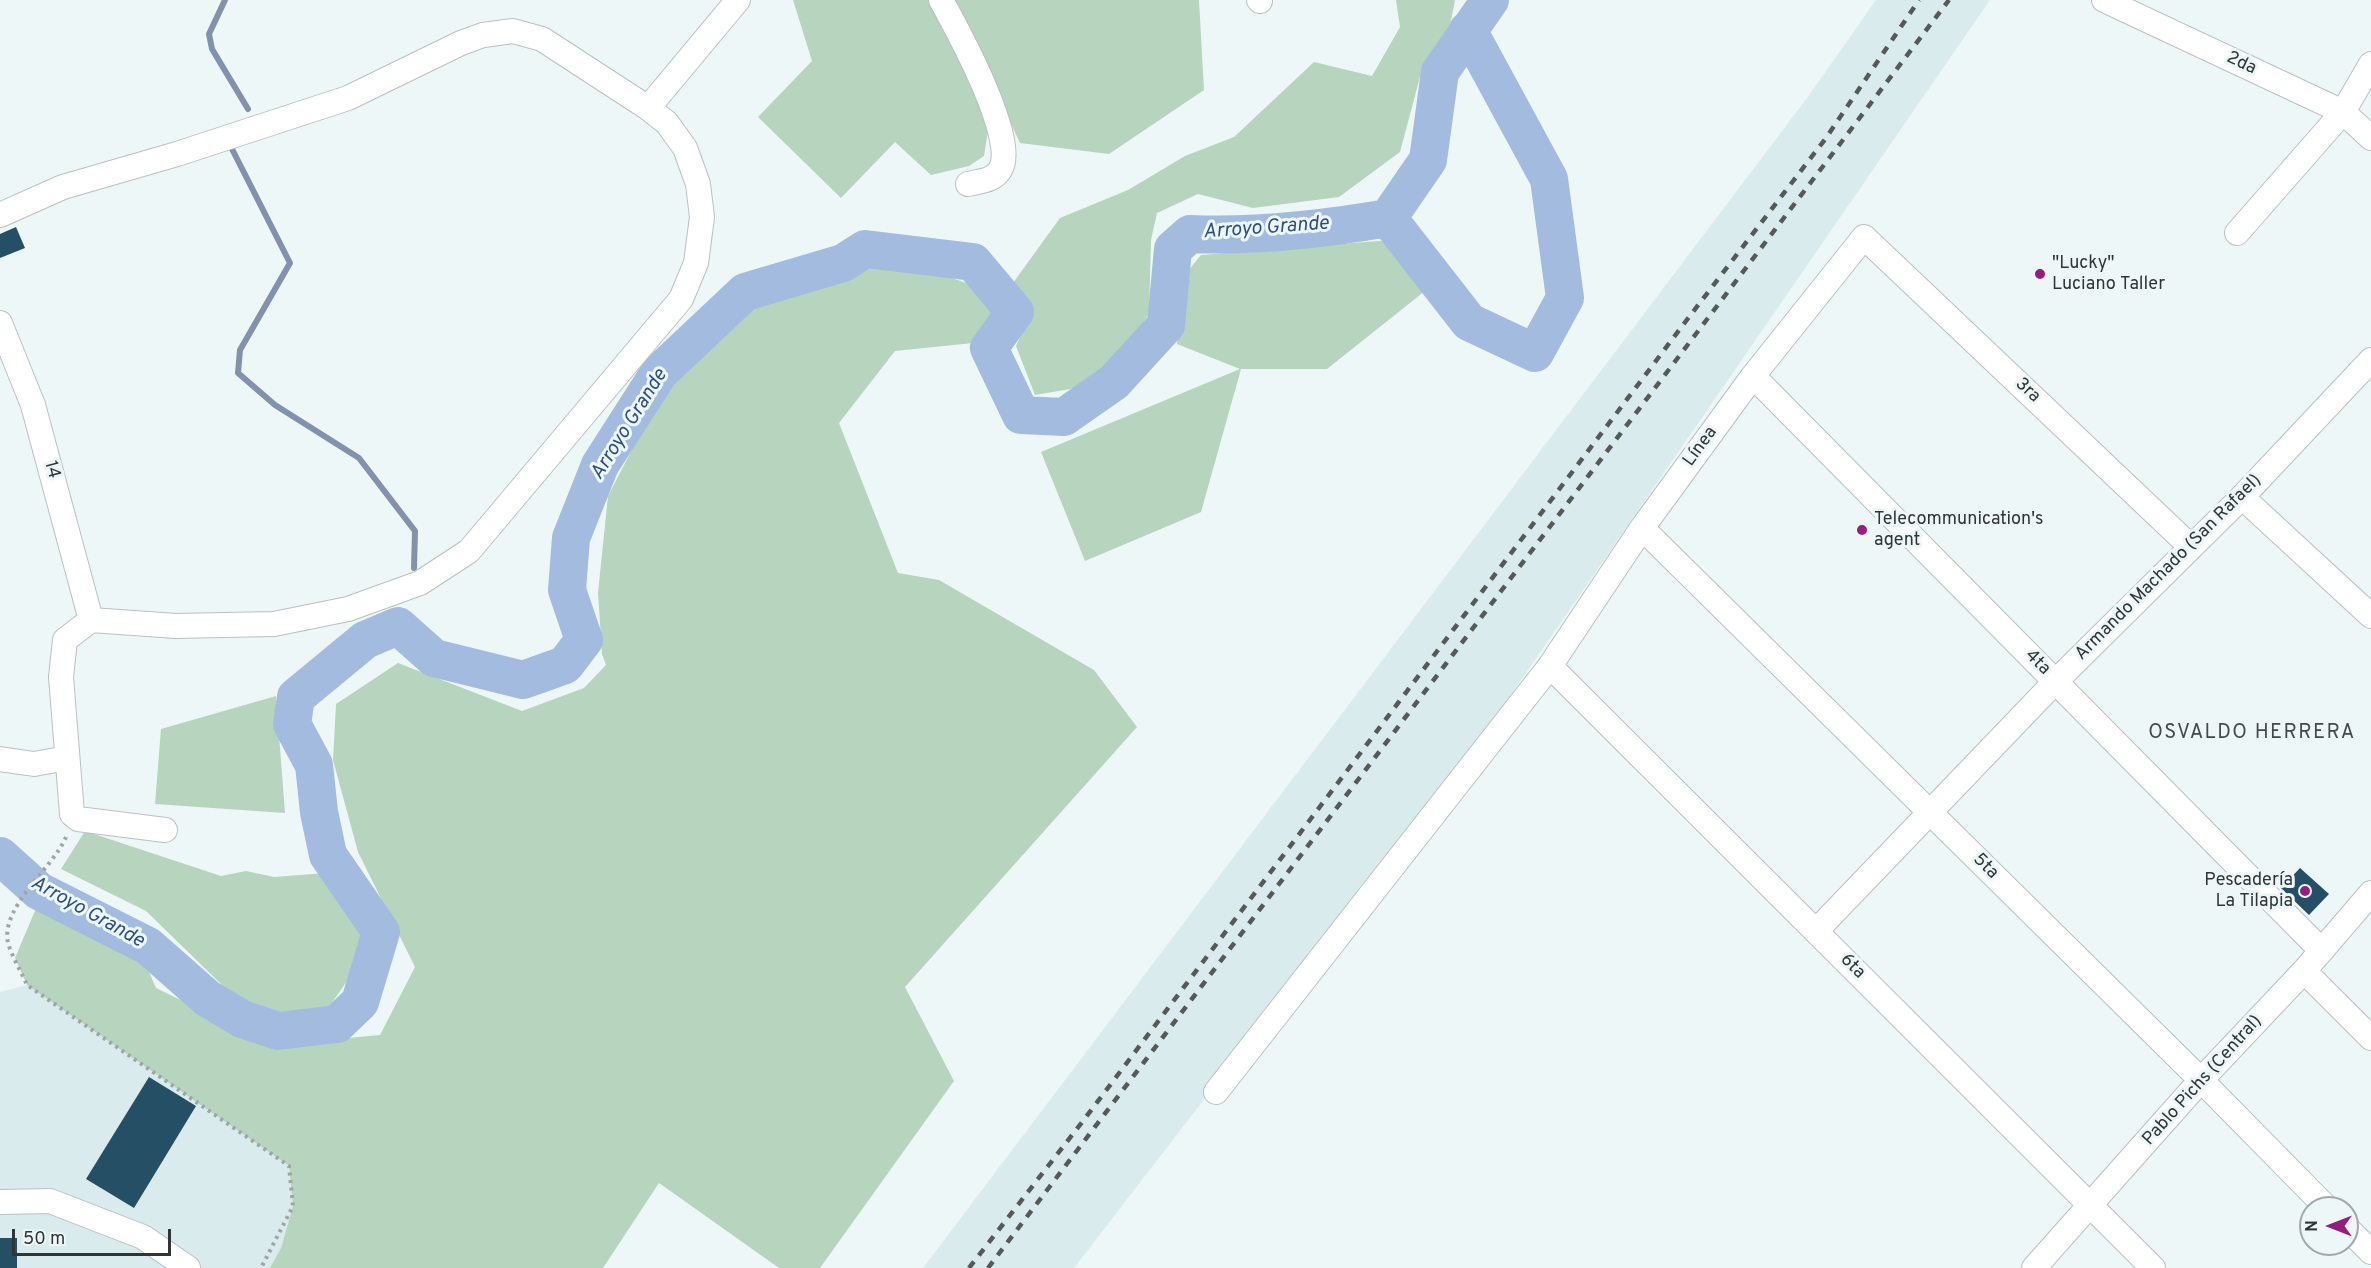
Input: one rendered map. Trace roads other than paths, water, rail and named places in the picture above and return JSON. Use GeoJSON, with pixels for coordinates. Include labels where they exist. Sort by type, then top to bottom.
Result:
{"type":"FeatureCollection","features":[{"type":"Feature","properties":{"kind":"street"},"geometry":{"type":"LineString","coordinates":[[648,108],[738,0]]}},
{"type":"Feature","properties":{"kind":"street"},"geometry":{"type":"LineString","coordinates":[[941,0],[963,40],[993,106],[1005,154],[1002,168],[993,178],[968,184]]}},
{"type":"Feature","properties":{"kind":"street","name":"2da"},"geometry":{"type":"LineString","coordinates":[[2104,0],[2343,112],[2371,138]]}},
{"type":"Feature","properties":{"kind":"street"},"geometry":{"type":"LineString","coordinates":[[0,215],[63,188],[177,154],[348,98],[483,34],[513,31],[542,39],[648,108],[667,123],[685,148],[698,184],[702,218],[696,263],[681,299],[469,551],[420,583],[348,609],[274,624],[176,626],[91,620],[65,640],[61,676],[72,814],[78,819],[165,830]]}},
{"type":"Feature","properties":{"kind":"street"},"geometry":{"type":"LineString","coordinates":[[2237,232],[2343,112],[2371,64]]}},
{"type":"Feature","properties":{"kind":"street","name":"Línea"},"geometry":{"type":"LineString","coordinates":[[1215,1092],[1550,666],[1642,528],[1753,376],[1864,237]]}},
{"type":"Feature","properties":{"kind":"street","name":"3ra"},"geometry":{"type":"LineString","coordinates":[[1864,237],[2190,546]]}},
{"type":"Feature","properties":{"kind":"street","name":"14"},"geometry":{"type":"LineString","coordinates":[[0,323],[33,405],[91,620]]}},
{"type":"Feature","properties":{"kind":"street","name":"Armando Machado (San Rafael)"},"geometry":{"type":"LineString","coordinates":[[1816,931],[2055,682],[2242,497],[2371,360]]}},
{"type":"Feature","properties":{"kind":"street","name":"4ta"},"geometry":{"type":"LineString","coordinates":[[1753,376],[2321,950]]}},
{"type":"Feature","properties":{"kind":"street"},"geometry":{"type":"LineString","coordinates":[[2242,497],[2371,616]]}},
{"type":"Feature","properties":{"kind":"street","name":"5ta"},"geometry":{"type":"LineString","coordinates":[[1642,528],[2315,1196]]}},
{"type":"Feature","properties":{"kind":"street","name":"6ta"},"geometry":{"type":"LineString","coordinates":[[1550,666],[2153,1268]]}},
{"type":"Feature","properties":{"kind":"street"},"geometry":{"type":"LineString","coordinates":[[0,759],[34,764],[68,758]]}},
{"type":"Feature","properties":{"kind":"street","name":"Pablo Pichs (Central)"},"geometry":{"type":"LineString","coordinates":[[2034,1268],[2200,1080],[2304,971],[2371,894]]}},
{"type":"Feature","properties":{"kind":"street"},"geometry":{"type":"LineString","coordinates":[[2304,971],[2371,1038]]}},
{"type":"Feature","properties":{"kind":"street"},"geometry":{"type":"LineString","coordinates":[[0,1202],[50,1201],[143,1237],[188,1268]]}},
{"type":"Feature","properties":{"kind":"street"},"geometry":{"type":"LineString","coordinates":[[2359,1240],[2371,1252]]}},
{"type":"Feature","properties":{"kind":"waterway"},"geometry":{"type":"LineString","coordinates":[[225,0],[209,34],[212,49],[248,109]]}},
{"type":"Feature","properties":{"kind":"waterway","name":"Arroyo Grande"},"geometry":{"type":"LineString","coordinates":[[0,856],[39,891],[148,946],[207,998],[242,1019],[278,1031],[337,1024],[360,1002],[381,932],[328,855],[319,812],[314,765],[292,724],[296,697],[365,640],[398,626],[434,658],[523,680],[565,665],[584,640],[567,590],[571,538],[600,465],[659,373],[745,292],[843,263],[865,249],[973,262],[1015,312],[989,348],[1021,415],[1064,417],[1114,382],[1166,325],[1173,249],[1190,234],[1290,231],[1388,218],[1428,160],[1440,72],[1490,0]]}},
{"type":"Feature","properties":{"kind":"waterway","name":"Arroyo Grande"},"geometry":{"type":"LineString","coordinates":[[1388,218],[1469,322],[1535,353],[1565,298],[1549,179],[1468,30]]}},
{"type":"Feature","properties":{"kind":"waterway"},"geometry":{"type":"LineString","coordinates":[[231,147],[290,263],[240,350],[238,373],[275,405],[359,458],[415,531],[414,568]]}},
{"type":"Feature","properties":{"kind":"railway"},"geometry":{"type":"LineString","coordinates":[[969,1268],[1083,1121],[1826,138],[1919,0]]}},
{"type":"Feature","properties":{"kind":"railway"},"geometry":{"type":"LineString","coordinates":[[988,1268],[1949,0]]}},
{"type":"Feature","properties":{"kind":"place","name":"\"Lucky\" Luciano Taller"},"geometry":{"type":"Point","coordinates":[2040,274]}},
{"type":"Feature","properties":{"kind":"place","name":"Telecommunication's agent"},"geometry":{"type":"Point","coordinates":[1862,530]}},
{"type":"Feature","properties":{"kind":"place","name":"Pescadería La Tilapia"},"geometry":{"type":"Point","coordinates":[2305,891]}},
{"type":"Feature","properties":{"kind":"district","name":"OSVALDO HERRERA"},"geometry":{"type":"Point","coordinates":[2252,734]}}]}
